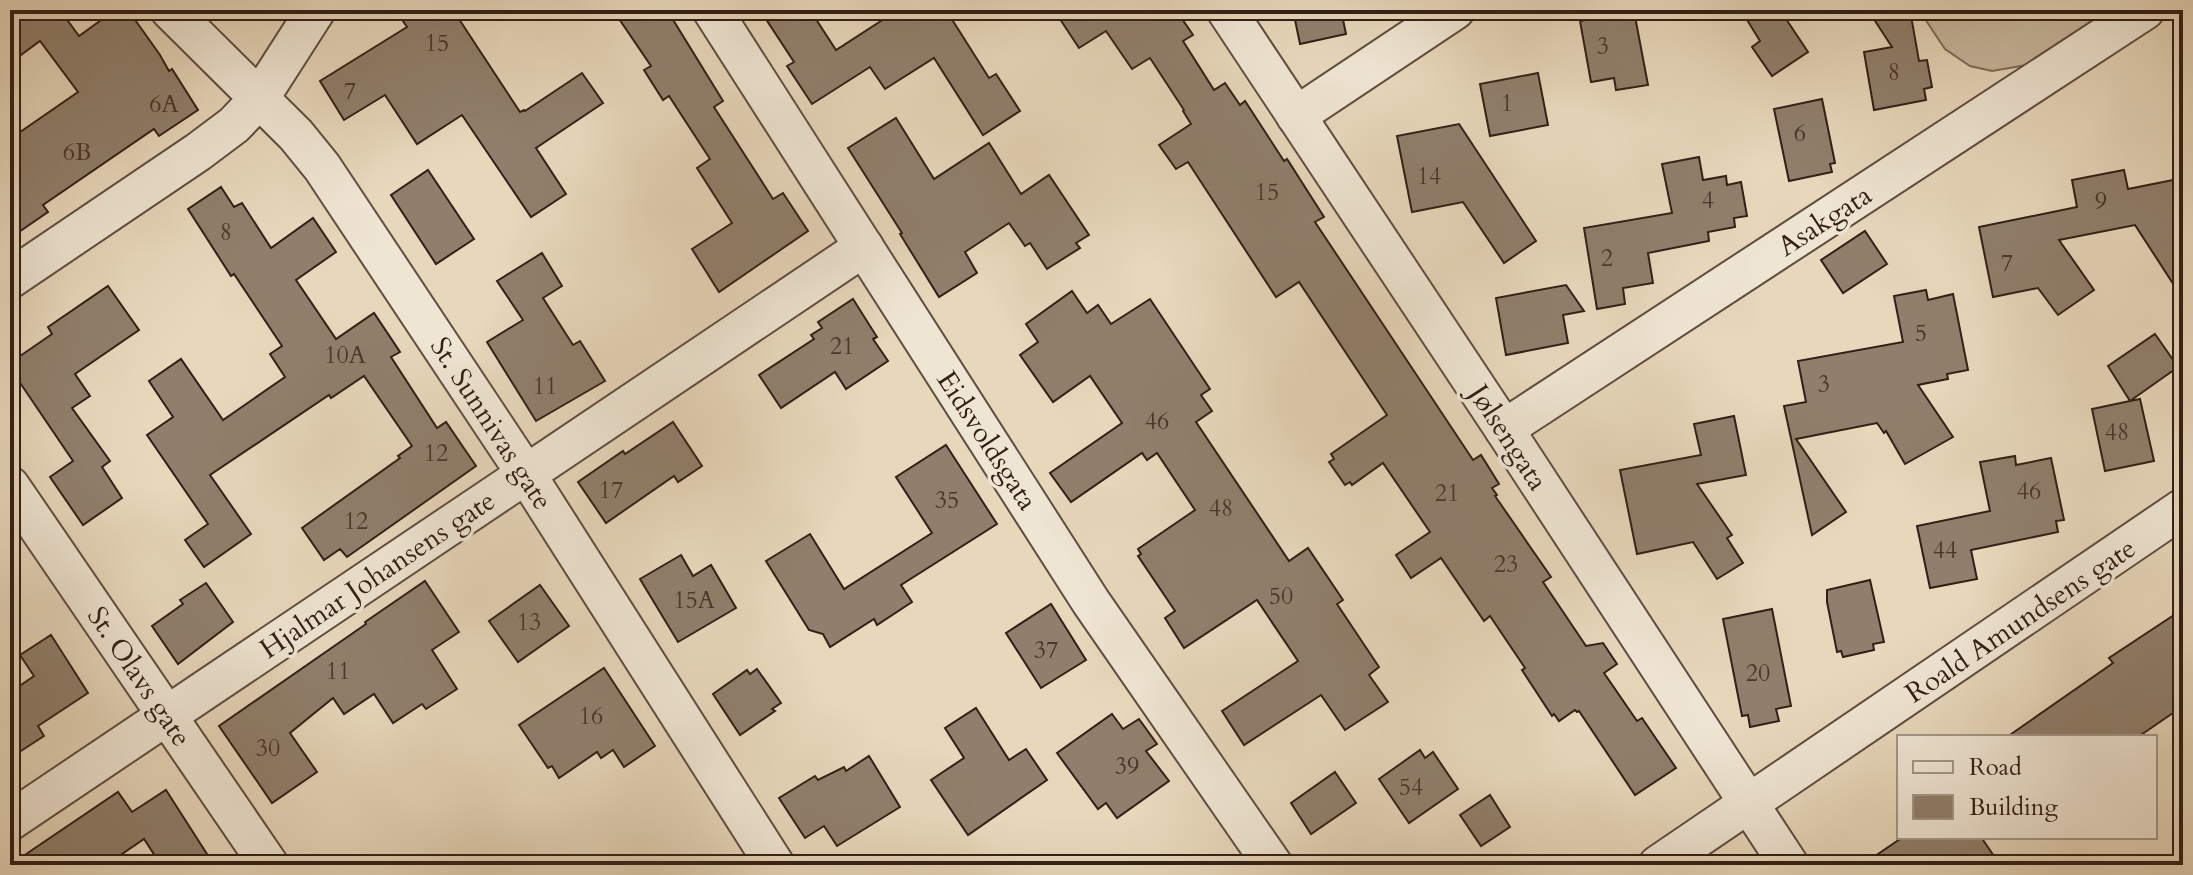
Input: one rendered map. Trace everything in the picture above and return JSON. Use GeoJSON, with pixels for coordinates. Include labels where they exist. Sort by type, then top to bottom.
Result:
{"type":"FeatureCollection","features":[{"type":"Feature","properties":{"kind":"street","name":"St. Sunnivas gate"},"geometry":{"type":"LineString","coordinates":[[170,10],[296,135],[322,167],[526,474],[775,865]]}},
{"type":"Feature","properties":{"kind":"street"},"geometry":{"type":"LineString","coordinates":[[10,279],[234,125],[259,99],[316,10]]}},
{"type":"Feature","properties":{"kind":"street","name":"Eidsvoldsgata"},"geometry":{"type":"LineString","coordinates":[[712,10],[1107,625],[1273,865]]}},
{"type":"Feature","properties":{"kind":"street","name":"Jølsengata"},"geometry":{"type":"LineString","coordinates":[[1226,10],[1789,865]]}},
{"type":"Feature","properties":{"kind":"street"},"geometry":{"type":"LineString","coordinates":[[1296,116],[1455,10]]}},
{"type":"Feature","properties":{"kind":"street","name":"Asakgata"},"geometry":{"type":"LineString","coordinates":[[1504,429],[2145,10]]}},
{"type":"Feature","properties":{"kind":"street","name":"Hjalmar Johansens gate"},"geometry":{"type":"LineString","coordinates":[[10,821],[864,247]]}},
{"type":"Feature","properties":{"kind":"street","name":"St. Olavs gate"},"geometry":{"type":"LineString","coordinates":[[10,486],[269,865]]}},
{"type":"Feature","properties":{"kind":"street","name":"Roald Amundsens gate"},"geometry":{"type":"LineString","coordinates":[[1658,865],[2183,508]]}},
{"type":"Feature","properties":{"kind":"shaded area"},"geometry":{"type":"Polygon","coordinates":[[[1919,10],[2114,10],[2027,65],[1992,71],[1970,66],[1945,49],[1919,10]]]}},
{"type":"Feature","properties":{"kind":"building"},"geometry":{"type":"Polygon","coordinates":[[[10,10],[83,10],[68,21],[79,36],[115,10],[128,10],[198,110],[159,136],[154,129],[43,205],[48,212],[10,238],[10,139],[78,92],[40,41],[10,63],[10,10]]]}},
{"type":"Feature","properties":{"kind":"building"},"geometry":{"type":"Polygon","coordinates":[[[419,10],[453,10],[520,112],[582,73],[603,103],[536,148],[566,194],[531,217],[462,115],[417,144],[385,95],[344,120],[320,81],[407,27],[403,21],[419,10]]]}},
{"type":"Feature","properties":{"kind":"building"},"geometry":{"type":"Polygon","coordinates":[[[613,10],[667,10],[723,101],[714,107],[773,199],[783,193],[808,231],[719,292],[692,249],[732,223],[697,168],[710,159],[669,96],[663,100],[644,70],[651,66],[613,10]]]}},
{"type":"Feature","properties":{"kind":"building"},"geometry":{"type":"Polygon","coordinates":[[[760,10],[810,10],[836,50],[898,10],[946,10],[989,78],[996,74],[1020,111],[983,135],[934,58],[885,89],[870,67],[812,104],[787,66],[794,62],[760,10]]]}},
{"type":"Feature","properties":{"kind":"building"},"geometry":{"type":"Polygon","coordinates":[[[1054,10],[1176,10],[1193,35],[1183,41],[1214,90],[1225,83],[1240,105],[1245,101],[1284,161],[1287,159],[1324,217],[1315,222],[1473,460],[1481,455],[1499,484],[1492,488],[1495,496],[1551,577],[1543,582],[1586,646],[1603,643],[1617,664],[1604,673],[1637,721],[1642,718],[1676,768],[1635,795],[1579,711],[1575,710],[1559,721],[1554,714],[1552,716],[1490,616],[1484,621],[1441,558],[1411,578],[1396,555],[1430,532],[1383,463],[1352,485],[1350,482],[1345,485],[1329,462],[1334,459],[1331,454],[1387,415],[1299,282],[1276,297],[1188,162],[1176,169],[1159,145],[1191,124],[1150,58],[1132,69],[1106,31],[1079,48],[1054,10]]]}},
{"type":"Feature","properties":{"kind":"building"},"geometry":{"type":"Polygon","coordinates":[[[1293,10],[1341,10],[1346,34],[1300,44],[1293,10]]]}},
{"type":"Feature","properties":{"kind":"building"},"geometry":{"type":"Polygon","coordinates":[[[1741,10],[1780,10],[1808,52],[1772,76],[1752,47],[1760,41],[1741,10]]]}},
{"type":"Feature","properties":{"kind":"building"},"geometry":{"type":"Polygon","coordinates":[[[1868,10],[1910,10],[1919,61],[1927,60],[1932,87],[1924,89],[1926,100],[1874,110],[1864,52],[1892,47],[1868,10]]]}},
{"type":"Feature","properties":{"kind":"building"},"geometry":{"type":"Polygon","coordinates":[[[1634,11],[1648,85],[1616,90],[1614,78],[1591,82],[1580,21],[1634,11]]]}},
{"type":"Feature","properties":{"kind":"building"},"geometry":{"type":"Polygon","coordinates":[[[1538,73],[1548,125],[1490,136],[1480,84],[1538,73]]]}},
{"type":"Feature","properties":{"kind":"building"},"geometry":{"type":"Polygon","coordinates":[[[1822,99],[1835,163],[1830,164],[1832,172],[1789,181],[1774,109],[1822,99]]]}},
{"type":"Feature","properties":{"kind":"building"},"geometry":{"type":"Polygon","coordinates":[[[896,118],[934,179],[989,143],[1021,194],[1049,175],[1089,235],[1076,243],[1080,248],[1047,269],[1030,243],[1025,246],[1009,223],[965,252],[977,273],[939,297],[848,148],[896,118]]]}},
{"type":"Feature","properties":{"kind":"building"},"geometry":{"type":"Polygon","coordinates":[[[1459,124],[1536,241],[1504,263],[1463,202],[1412,212],[1397,136],[1459,124]]]}},
{"type":"Feature","properties":{"kind":"building"},"geometry":{"type":"Polygon","coordinates":[[[1699,157],[1703,180],[1726,176],[1727,185],[1741,182],[1747,216],[1734,218],[1735,227],[1708,232],[1709,241],[1648,253],[1653,283],[1623,288],[1625,304],[1597,309],[1584,228],[1672,213],[1662,164],[1699,157]]]}},
{"type":"Feature","properties":{"kind":"building"},"geometry":{"type":"Polygon","coordinates":[[[428,170],[474,239],[436,264],[391,195],[428,170]]]}},
{"type":"Feature","properties":{"kind":"building"},"geometry":{"type":"Polygon","coordinates":[[[2124,170],[2128,189],[2183,178],[2183,299],[2135,225],[2059,240],[2094,290],[2058,315],[2038,288],[1993,297],[1979,227],[2077,207],[2072,180],[2124,170]]]}},
{"type":"Feature","properties":{"kind":"building"},"geometry":{"type":"Polygon","coordinates":[[[221,187],[234,207],[242,203],[271,248],[313,218],[336,252],[296,280],[336,339],[374,313],[400,352],[391,357],[437,428],[446,422],[476,466],[347,557],[340,549],[324,560],[302,528],[400,458],[398,456],[412,446],[364,376],[331,398],[329,395],[210,475],[251,534],[204,567],[185,540],[208,524],[147,435],[173,417],[149,381],[181,359],[223,420],[285,377],[270,354],[282,346],[234,274],[231,276],[188,209],[221,187]]]}},
{"type":"Feature","properties":{"kind":"building"},"geometry":{"type":"Polygon","coordinates":[[[1865,231],[1887,264],[1843,293],[1821,260],[1865,231]]]}},
{"type":"Feature","properties":{"kind":"building"},"geometry":{"type":"Polygon","coordinates":[[[542,253],[562,286],[543,298],[573,345],[580,341],[605,381],[536,421],[487,342],[523,320],[497,281],[542,253]]]}},
{"type":"Feature","properties":{"kind":"building"},"geometry":{"type":"Polygon","coordinates":[[[1566,285],[1584,311],[1563,315],[1568,343],[1506,355],[1496,298],[1566,285]]]}},
{"type":"Feature","properties":{"kind":"building"},"geometry":{"type":"Polygon","coordinates":[[[108,286],[139,330],[75,374],[90,396],[72,408],[110,461],[102,467],[122,498],[83,525],[50,477],[73,461],[10,368],[10,363],[52,334],[48,327],[108,286]]]}},
{"type":"Feature","properties":{"kind":"building"},"geometry":{"type":"Polygon","coordinates":[[[1926,290],[1928,300],[1953,294],[1968,370],[1947,374],[1948,379],[1918,385],[1953,437],[1905,464],[1886,431],[1884,433],[1877,423],[1796,439],[1846,512],[1812,535],[1784,406],[1806,402],[1798,361],[1903,342],[1894,296],[1926,290]]]}},
{"type":"Feature","properties":{"kind":"building"},"geometry":{"type":"Polygon","coordinates":[[[1072,291],[1087,313],[1098,305],[1111,324],[1150,299],[1210,389],[1201,395],[1212,411],[1196,422],[1289,561],[1308,548],[1343,600],[1337,604],[1379,667],[1369,675],[1388,702],[1345,730],[1321,695],[1244,745],[1222,711],[1298,661],[1257,600],[1184,648],[1165,618],[1175,611],[1138,556],[1141,554],[1138,549],[1195,510],[1157,453],[1147,460],[1142,453],[1071,502],[1050,473],[1122,423],[1090,376],[1053,402],[1020,355],[1038,342],[1026,324],[1072,291]]]}},
{"type":"Feature","properties":{"kind":"building"},"geometry":{"type":"Polygon","coordinates":[[[853,299],[888,361],[846,389],[835,372],[781,408],[759,375],[814,339],[811,335],[822,328],[818,322],[853,299]]]}},
{"type":"Feature","properties":{"kind":"building"},"geometry":{"type":"Polygon","coordinates":[[[2155,334],[2178,367],[2130,401],[2108,366],[2155,334]]]}},
{"type":"Feature","properties":{"kind":"building"},"geometry":{"type":"Polygon","coordinates":[[[2140,399],[2154,461],[2105,471],[2092,409],[2140,399]]]}},
{"type":"Feature","properties":{"kind":"building"},"geometry":{"type":"Polygon","coordinates":[[[1734,416],[1746,475],[1697,484],[1732,535],[1727,538],[1743,563],[1717,579],[1693,542],[1637,554],[1620,470],[1701,455],[1694,424],[1734,416]]]}},
{"type":"Feature","properties":{"kind":"building"},"geometry":{"type":"Polygon","coordinates":[[[673,422],[702,466],[678,482],[674,476],[606,523],[578,482],[673,422]]]}},
{"type":"Feature","properties":{"kind":"building"},"geometry":{"type":"Polygon","coordinates":[[[946,445],[997,524],[901,585],[912,602],[877,625],[874,619],[830,647],[823,634],[809,630],[766,561],[810,534],[844,589],[932,533],[896,477],[946,445]]]}},
{"type":"Feature","properties":{"kind":"building"},"geometry":{"type":"Polygon","coordinates":[[[2015,456],[2016,465],[2051,458],[2064,520],[2056,521],[2058,532],[1971,550],[1977,579],[1930,588],[1917,526],[1990,511],[1980,462],[2015,456]]]}},
{"type":"Feature","properties":{"kind":"building"},"geometry":{"type":"Polygon","coordinates":[[[681,555],[693,576],[711,565],[736,608],[678,642],[640,579],[681,555]]]}},
{"type":"Feature","properties":{"kind":"building"},"geometry":{"type":"Polygon","coordinates":[[[1870,580],[1884,642],[1873,644],[1874,650],[1843,657],[1841,651],[1837,652],[1827,590],[1870,580]]]}},
{"type":"Feature","properties":{"kind":"building"},"geometry":{"type":"Polygon","coordinates":[[[425,581],[459,632],[432,650],[457,689],[426,709],[422,704],[393,723],[374,694],[344,714],[333,698],[290,733],[317,772],[272,803],[219,726],[425,581]]]}},
{"type":"Feature","properties":{"kind":"building"},"geometry":{"type":"Polygon","coordinates":[[[206,583],[233,622],[178,664],[152,626],[183,604],[180,600],[206,583]]]}},
{"type":"Feature","properties":{"kind":"building"},"geometry":{"type":"Polygon","coordinates":[[[540,585],[569,626],[518,662],[489,621],[540,585]]]}},
{"type":"Feature","properties":{"kind":"building"},"geometry":{"type":"Polygon","coordinates":[[[1051,604],[1086,660],[1041,688],[1006,633],[1051,604]]]}},
{"type":"Feature","properties":{"kind":"building"},"geometry":{"type":"Polygon","coordinates":[[[1772,609],[1791,706],[1776,709],[1779,721],[1750,727],[1748,715],[1742,716],[1723,619],[1772,609]]]}},
{"type":"Feature","properties":{"kind":"building"},"geometry":{"type":"Polygon","coordinates":[[[2183,609],[2183,706],[2141,735],[2010,735],[2113,663],[2109,658],[2183,609]]]}},
{"type":"Feature","properties":{"kind":"building"},"geometry":{"type":"Polygon","coordinates":[[[51,635],[88,693],[38,726],[44,736],[10,758],[10,682],[15,689],[34,676],[20,655],[51,635]]]}},
{"type":"Feature","properties":{"kind":"building"},"geometry":{"type":"Polygon","coordinates":[[[604,668],[655,746],[624,767],[613,750],[601,758],[597,752],[559,778],[552,766],[548,768],[519,725],[604,668]]]}},
{"type":"Feature","properties":{"kind":"building"},"geometry":{"type":"Polygon","coordinates":[[[757,669],[781,703],[772,709],[775,711],[740,735],[713,694],[747,670],[750,674],[757,669]]]}},
{"type":"Feature","properties":{"kind":"building"},"geometry":{"type":"Polygon","coordinates":[[[976,708],[1009,760],[1026,749],[1047,780],[968,835],[931,780],[964,758],[945,728],[976,708]]]}},
{"type":"Feature","properties":{"kind":"building"},"geometry":{"type":"Polygon","coordinates":[[[1112,714],[1123,729],[1139,719],[1157,744],[1146,751],[1169,781],[1117,818],[1106,803],[1098,809],[1057,753],[1112,714]]]}},
{"type":"Feature","properties":{"kind":"building"},"geometry":{"type":"Polygon","coordinates":[[[1420,750],[1425,758],[1433,752],[1458,789],[1409,823],[1379,779],[1420,750]]]}},
{"type":"Feature","properties":{"kind":"building"},"geometry":{"type":"Polygon","coordinates":[[[869,756],[900,807],[837,846],[824,826],[805,838],[779,798],[815,776],[818,780],[844,767],[846,771],[869,756]]]}},
{"type":"Feature","properties":{"kind":"building"},"geometry":{"type":"Polygon","coordinates":[[[1335,772],[1356,803],[1311,834],[1291,803],[1335,772]]]}},
{"type":"Feature","properties":{"kind":"building"},"geometry":{"type":"Polygon","coordinates":[[[166,790],[214,865],[161,865],[144,839],[106,865],[10,865],[118,792],[132,812],[166,790]]]}},
{"type":"Feature","properties":{"kind":"building"},"geometry":{"type":"Polygon","coordinates":[[[1490,795],[1510,827],[1481,846],[1460,815],[1490,795]]]}},
{"type":"Feature","properties":{"kind":"building"},"geometry":{"type":"Polygon","coordinates":[[[1900,839],[1982,839],[2000,865],[1862,865],[1900,839]]]}}]}
